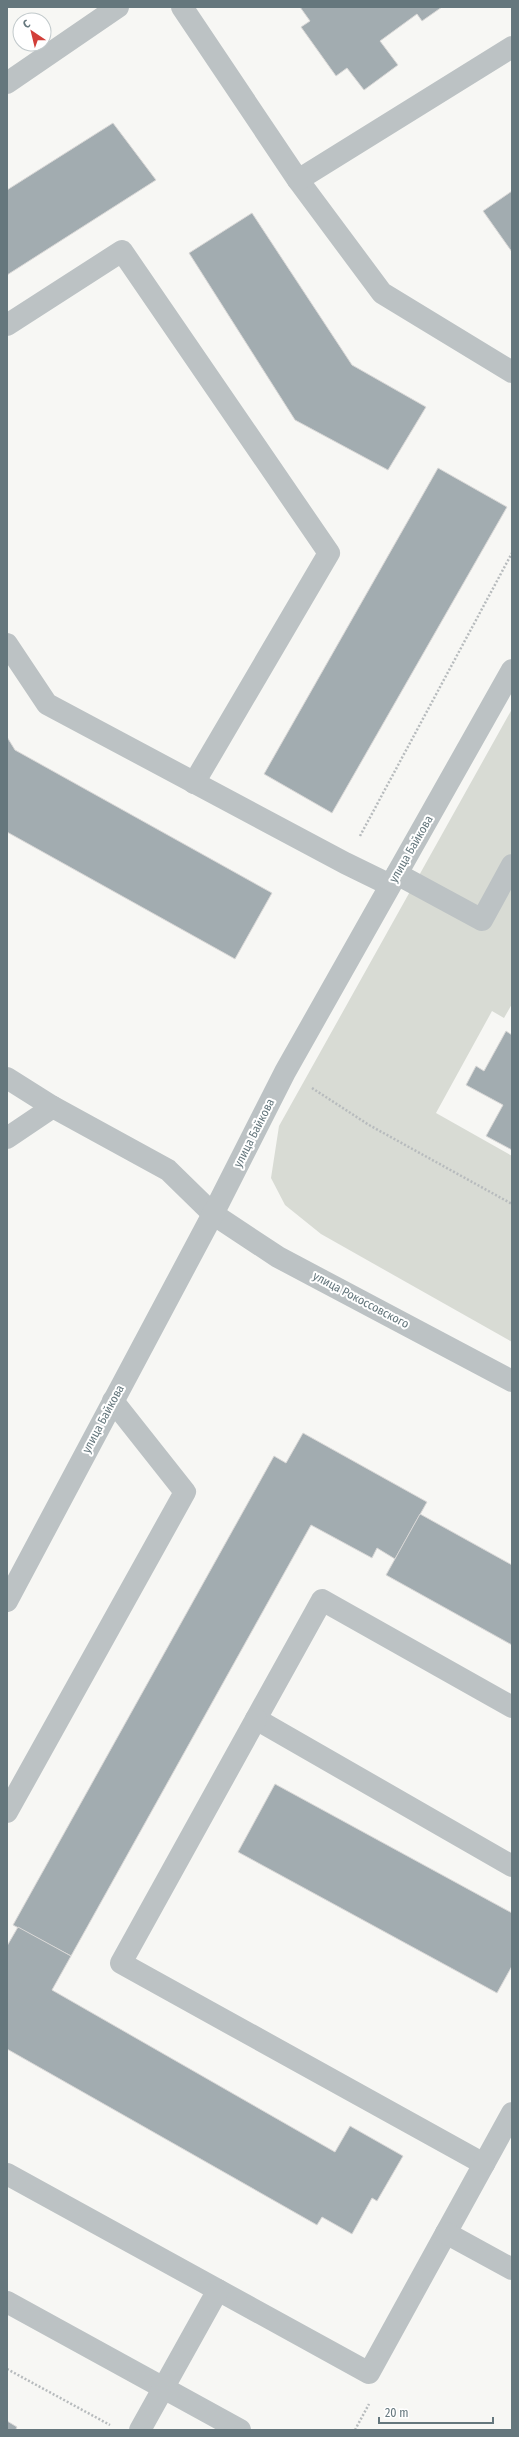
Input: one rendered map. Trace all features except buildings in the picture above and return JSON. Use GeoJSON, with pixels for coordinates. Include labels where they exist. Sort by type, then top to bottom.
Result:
{"type":"FeatureCollection","features":[{"type":"Feature","properties":{"kind":"street"},"geometry":{"type":"LineString","coordinates":[[7,83],[118,7]]}},
{"type":"Feature","properties":{"kind":"street"},"geometry":{"type":"LineString","coordinates":[[182,7],[298,180],[382,293],[512,372]]}},
{"type":"Feature","properties":{"kind":"street"},"geometry":{"type":"LineString","coordinates":[[298,180],[512,47]]}},
{"type":"Feature","properties":{"kind":"street"},"geometry":{"type":"LineString","coordinates":[[7,325],[122,251],[329,553],[194,783]]}},
{"type":"Feature","properties":{"kind":"street"},"geometry":{"type":"LineString","coordinates":[[7,644],[47,704],[345,863],[394,880],[482,920],[512,865]]}},
{"type":"Feature","properties":{"kind":"street","name":"улица Байкова"},"geometry":{"type":"LineString","coordinates":[[7,1601],[213,1214],[285,1072],[512,670]]}},
{"type":"Feature","properties":{"kind":"street","name":"улица Рокоссовского"},"geometry":{"type":"LineString","coordinates":[[7,1078],[53,1107],[168,1170],[213,1214],[278,1257],[512,1380]]}},
{"type":"Feature","properties":{"kind":"street"},"geometry":{"type":"LineString","coordinates":[[7,1138],[53,1107]]}},
{"type":"Feature","properties":{"kind":"street"},"geometry":{"type":"LineString","coordinates":[[7,1812],[186,1492],[113,1401]]}},
{"type":"Feature","properties":{"kind":"street"},"geometry":{"type":"LineString","coordinates":[[484,2164],[121,1964],[322,1600],[512,1707]]}},
{"type":"Feature","properties":{"kind":"street"},"geometry":{"type":"LineString","coordinates":[[256,1719],[512,1866]]}},
{"type":"Feature","properties":{"kind":"street"},"geometry":{"type":"LineString","coordinates":[[7,2174],[369,2373],[512,2113]]}},
{"type":"Feature","properties":{"kind":"street"},"geometry":{"type":"LineString","coordinates":[[446,2233],[512,2269]]}},
{"type":"Feature","properties":{"kind":"street"},"geometry":{"type":"LineString","coordinates":[[140,2430],[218,2290]]}},
{"type":"Feature","properties":{"kind":"street"},"geometry":{"type":"LineString","coordinates":[[7,2302],[240,2430]]}},
{"type":"Feature","properties":{"kind":"path"},"geometry":{"type":"LineString","coordinates":[[345,863],[512,553]]}},
{"type":"Feature","properties":{"kind":"path"},"geometry":{"type":"LineString","coordinates":[[285,1072],[369,1125],[512,1204]]}},
{"type":"Feature","properties":{"kind":"path"},"geometry":{"type":"LineString","coordinates":[[7,2369],[114,2427]]}},
{"type":"Feature","properties":{"kind":"shaded area"},"geometry":{"type":"Polygon","coordinates":[[[512,709],[512,1004],[504,1018],[492,1011],[436,1113],[512,1156],[512,1342],[321,1234],[285,1205],[271,1178],[279,1126],[512,709]]]}}]}
